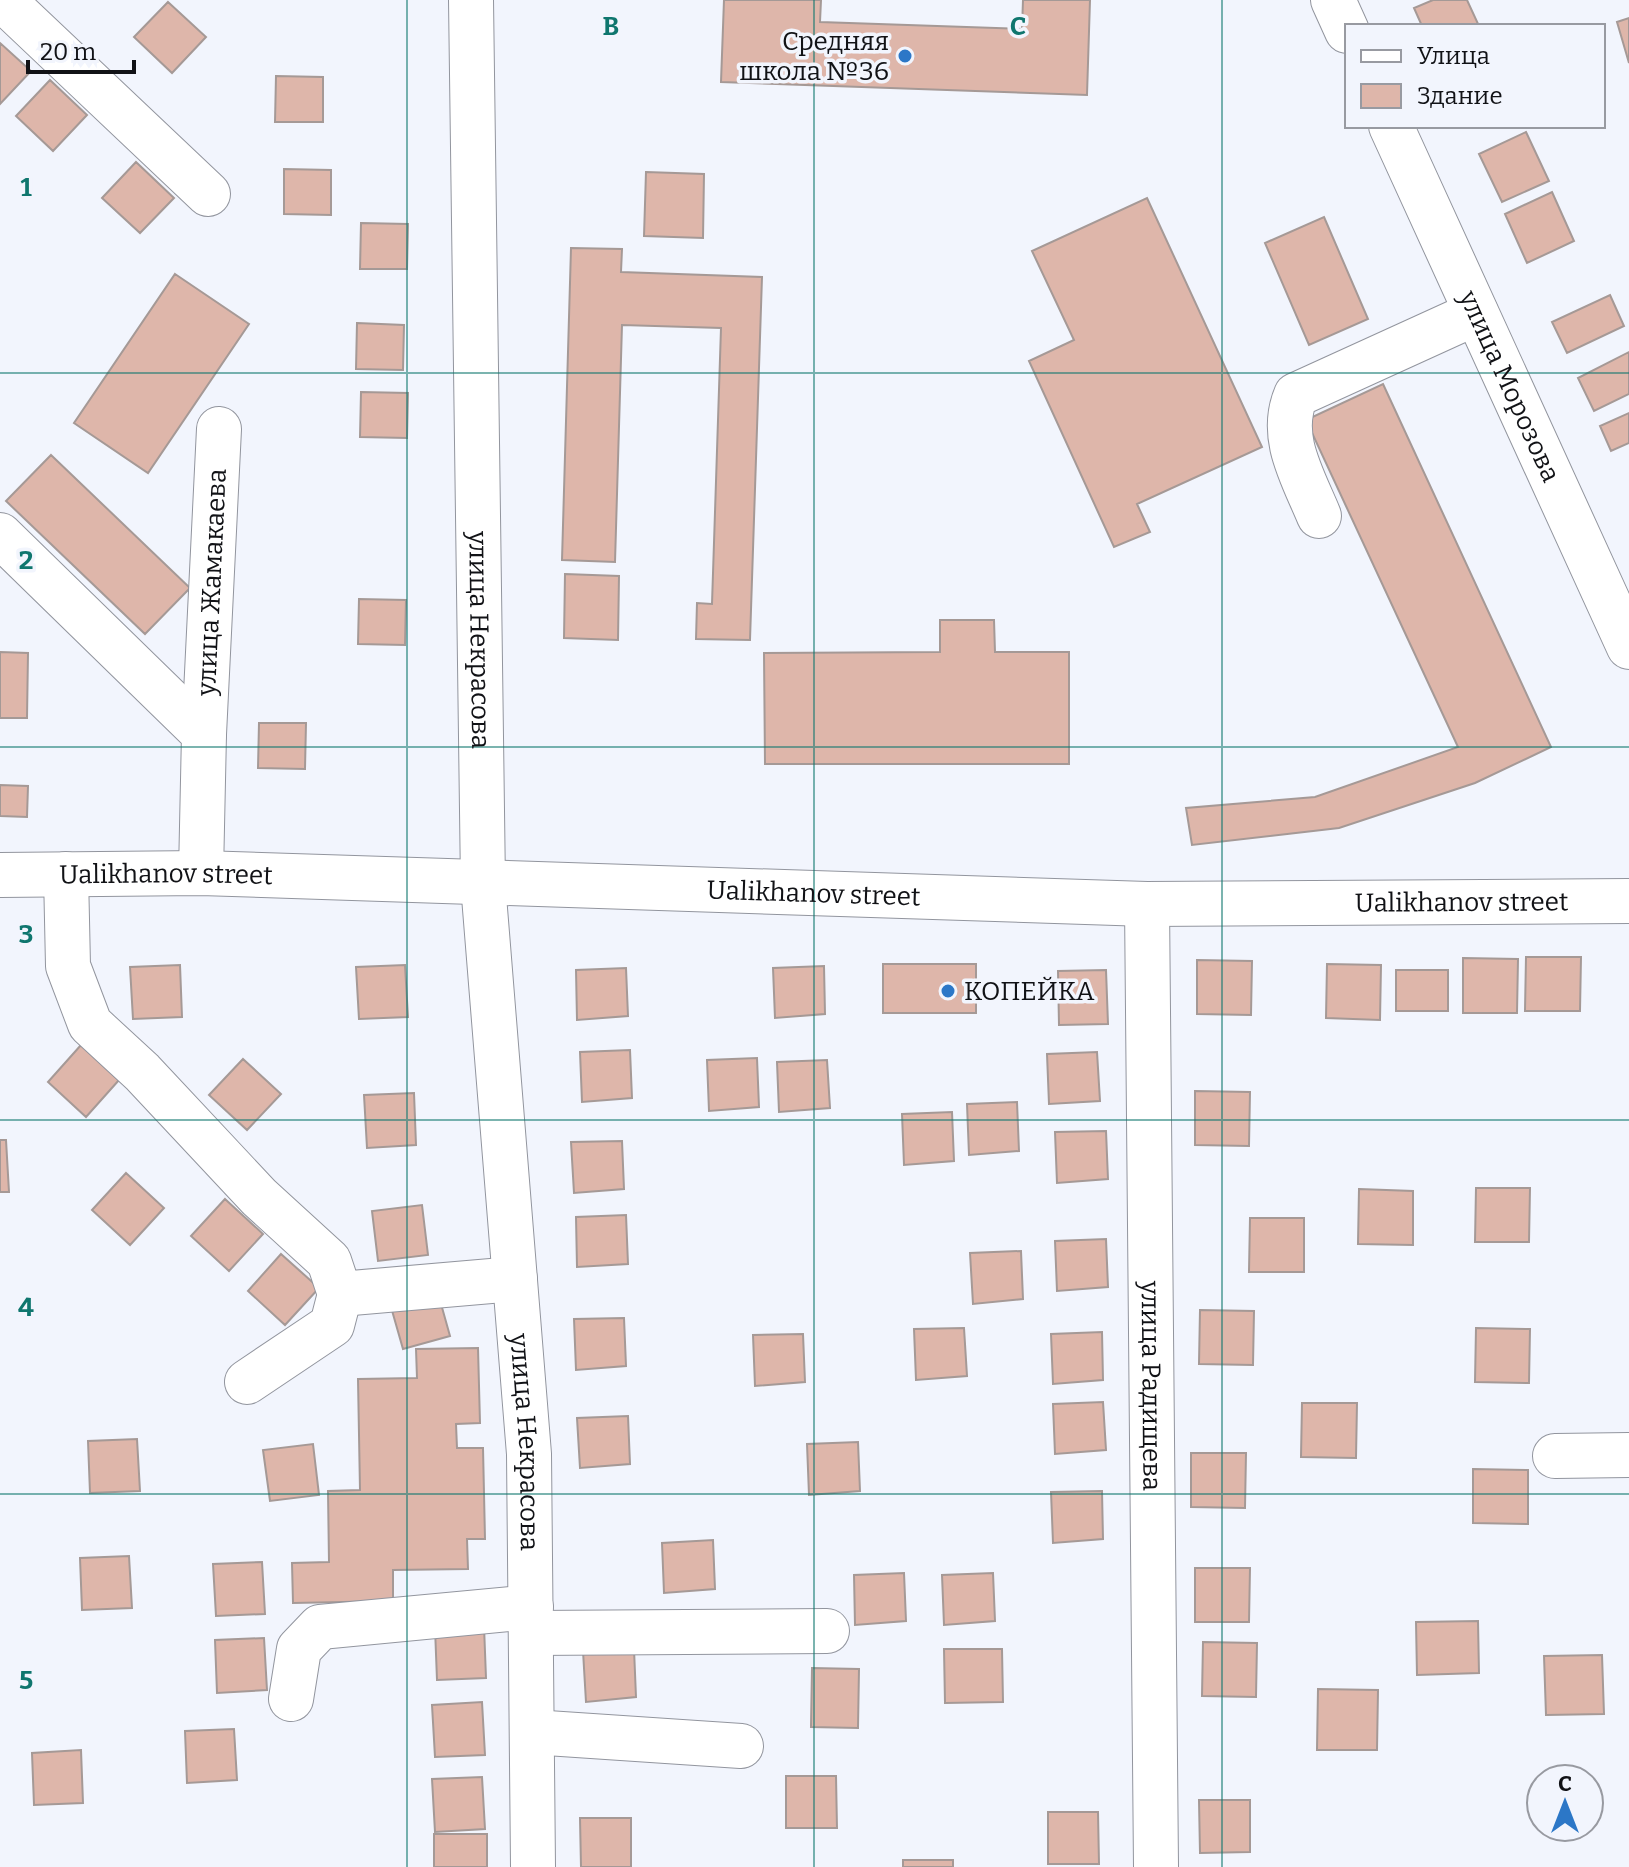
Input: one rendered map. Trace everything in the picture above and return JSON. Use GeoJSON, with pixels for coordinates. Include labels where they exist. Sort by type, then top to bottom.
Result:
{"type":"FeatureCollection","features":[{"type":"Feature","properties":{"kind":"street"},"geometry":{"type":"LineString","coordinates":[[3,0],[208,194]]}},
{"type":"Feature","properties":{"kind":"street","name":"улица Некрасова"},"geometry":{"type":"LineString","coordinates":[[471,0],[483,884],[529,1454],[533,1867]]}},
{"type":"Feature","properties":{"kind":"street"},"geometry":{"type":"LineString","coordinates":[[1333,0],[1345,27]]}},
{"type":"Feature","properties":{"kind":"street","name":"улица Морозова"},"geometry":{"type":"LineString","coordinates":[[1392,128],[1629,647]]}},
{"type":"Feature","properties":{"kind":"street"},"geometry":{"type":"LineString","coordinates":[[1319,516],[1289,438],[1288,414],[1296,395],[1476,313]]}},
{"type":"Feature","properties":{"kind":"street","name":"улица Жамакаева"},"geometry":{"type":"LineString","coordinates":[[201,873],[204,734],[219,429]]}},
{"type":"Feature","properties":{"kind":"street","name":"улица Жамакаева"},"geometry":{"type":"LineString","coordinates":[[0,535],[204,734]]}},
{"type":"Feature","properties":{"kind":"street","name":"Ualikhanov street"},"geometry":{"type":"LineString","coordinates":[[0,875],[201,873],[1147,904],[1629,901]]}},
{"type":"Feature","properties":{"kind":"street"},"geometry":{"type":"LineString","coordinates":[[66,874],[68,966],[90,1024],[142,1072],[259,1197],[329,1261],[340,1294],[332,1325],[247,1382]]}},
{"type":"Feature","properties":{"kind":"street","name":"улица Радищева"},"geometry":{"type":"LineString","coordinates":[[1147,904],[1156,1867]]}},
{"type":"Feature","properties":{"kind":"street"},"geometry":{"type":"LineString","coordinates":[[340,1294],[515,1279]]}},
{"type":"Feature","properties":{"kind":"street"},"geometry":{"type":"LineString","coordinates":[[1555,1456],[1629,1455]]}},
{"type":"Feature","properties":{"kind":"street"},"geometry":{"type":"LineString","coordinates":[[291,1699],[299,1649],[320,1627],[531,1620],[827,1631]]}},
{"type":"Feature","properties":{"kind":"street"},"geometry":{"type":"LineString","coordinates":[[532,1732],[741,1746]]}},
{"type":"Feature","properties":{"kind":"building","name":"Средняя школа №36"},"geometry":{"type":"Polygon","coordinates":[[[724,0],[821,0],[820,22],[1022,29],[1023,0],[1090,0],[1087,95],[721,82],[724,0]]]}},
{"type":"Feature","properties":{"kind":"building"},"geometry":{"type":"Polygon","coordinates":[[[1433,0],[1467,0],[1478,24],[1421,24],[1414,8],[1433,0]]]}},
{"type":"Feature","properties":{"kind":"building"},"geometry":{"type":"Polygon","coordinates":[[[168,2],[206,37],[172,73],[134,37],[168,2]]]}},
{"type":"Feature","properties":{"kind":"building"},"geometry":{"type":"Polygon","coordinates":[[[1629,18],[1629,63],[1617,22],[1629,18]]]}},
{"type":"Feature","properties":{"kind":"building"},"geometry":{"type":"Polygon","coordinates":[[[0,43],[31,71],[0,104],[0,43]]]}},
{"type":"Feature","properties":{"kind":"building"},"geometry":{"type":"Polygon","coordinates":[[[276,76],[323,77],[323,122],[275,122],[276,76]]]}},
{"type":"Feature","properties":{"kind":"building"},"geometry":{"type":"Polygon","coordinates":[[[50,80],[87,115],[53,151],[16,116],[50,80]]]}},
{"type":"Feature","properties":{"kind":"building"},"geometry":{"type":"Polygon","coordinates":[[[1526,132],[1549,181],[1502,202],[1479,154],[1526,132]]]}},
{"type":"Feature","properties":{"kind":"building"},"geometry":{"type":"Polygon","coordinates":[[[136,162],[174,198],[140,233],[102,198],[136,162]]]}},
{"type":"Feature","properties":{"kind":"building"},"geometry":{"type":"Polygon","coordinates":[[[284,169],[331,170],[331,215],[284,214],[284,169]]]}},
{"type":"Feature","properties":{"kind":"building"},"geometry":{"type":"Polygon","coordinates":[[[646,172],[704,174],[703,238],[644,236],[646,172]]]}},
{"type":"Feature","properties":{"kind":"building"},"geometry":{"type":"Polygon","coordinates":[[[1552,192],[1574,241],[1527,263],[1505,214],[1552,192]]]}},
{"type":"Feature","properties":{"kind":"building"},"geometry":{"type":"Polygon","coordinates":[[[1147,198],[1262,447],[1137,504],[1150,532],[1114,547],[1029,361],[1074,340],[1032,251],[1147,198]]]}},
{"type":"Feature","properties":{"kind":"building"},"geometry":{"type":"Polygon","coordinates":[[[1324,217],[1368,319],[1309,345],[1265,243],[1324,217]]]}},
{"type":"Feature","properties":{"kind":"building"},"geometry":{"type":"Polygon","coordinates":[[[361,223],[408,224],[407,269],[360,269],[361,223]]]}},
{"type":"Feature","properties":{"kind":"building"},"geometry":{"type":"Polygon","coordinates":[[[571,248],[622,249],[621,272],[762,277],[750,640],[696,639],[697,603],[712,604],[721,328],[622,325],[615,562],[562,560],[571,248]]]}},
{"type":"Feature","properties":{"kind":"building"},"geometry":{"type":"Polygon","coordinates":[[[175,274],[249,324],[148,473],[74,423],[175,274]]]}},
{"type":"Feature","properties":{"kind":"building"},"geometry":{"type":"Polygon","coordinates":[[[1610,295],[1624,326],[1567,353],[1552,322],[1610,295]]]}},
{"type":"Feature","properties":{"kind":"building"},"geometry":{"type":"Polygon","coordinates":[[[357,323],[404,325],[403,370],[356,369],[357,323]]]}},
{"type":"Feature","properties":{"kind":"building"},"geometry":{"type":"Polygon","coordinates":[[[1629,352],[1629,394],[1594,411],[1578,378],[1629,352]]]}},
{"type":"Feature","properties":{"kind":"building"},"geometry":{"type":"Polygon","coordinates":[[[1383,384],[1551,747],[1475,783],[1339,828],[1192,845],[1186,808],[1315,797],[1458,747],[1306,420],[1383,384]]]}},
{"type":"Feature","properties":{"kind":"building"},"geometry":{"type":"Polygon","coordinates":[[[361,392],[408,393],[407,438],[360,437],[361,392]]]}},
{"type":"Feature","properties":{"kind":"building"},"geometry":{"type":"Polygon","coordinates":[[[1629,413],[1629,443],[1611,451],[1600,426],[1629,413]]]}},
{"type":"Feature","properties":{"kind":"building"},"geometry":{"type":"Polygon","coordinates":[[[51,455],[190,588],[145,634],[6,501],[51,455]]]}},
{"type":"Feature","properties":{"kind":"building"},"geometry":{"type":"Polygon","coordinates":[[[565,574],[619,576],[618,640],[564,638],[565,574]]]}},
{"type":"Feature","properties":{"kind":"building"},"geometry":{"type":"Polygon","coordinates":[[[359,599],[406,600],[405,645],[358,644],[359,599]]]}},
{"type":"Feature","properties":{"kind":"building"},"geometry":{"type":"Polygon","coordinates":[[[940,620],[994,620],[995,652],[1069,652],[1069,764],[765,764],[764,653],[940,652],[940,620]]]}},
{"type":"Feature","properties":{"kind":"building"},"geometry":{"type":"Polygon","coordinates":[[[0,652],[28,653],[27,718],[0,718],[0,652]]]}},
{"type":"Feature","properties":{"kind":"building"},"geometry":{"type":"Polygon","coordinates":[[[259,723],[306,723],[305,769],[258,768],[259,723]]]}},
{"type":"Feature","properties":{"kind":"building"},"geometry":{"type":"Polygon","coordinates":[[[0,785],[28,786],[27,817],[0,816],[0,785]]]}},
{"type":"Feature","properties":{"kind":"building"},"geometry":{"type":"Polygon","coordinates":[[[1526,957],[1581,957],[1580,1011],[1525,1011],[1526,957]]]}},
{"type":"Feature","properties":{"kind":"building"},"geometry":{"type":"Polygon","coordinates":[[[1463,958],[1518,959],[1517,1013],[1463,1013],[1463,958]]]}},
{"type":"Feature","properties":{"kind":"building"},"geometry":{"type":"Polygon","coordinates":[[[1197,960],[1252,961],[1251,1015],[1197,1014],[1197,960]]]}},
{"type":"Feature","properties":{"kind":"building"},"geometry":{"type":"Polygon","coordinates":[[[883,964],[976,964],[976,1013],[883,1013],[883,964]]]}},
{"type":"Feature","properties":{"kind":"building"},"geometry":{"type":"Polygon","coordinates":[[[1327,964],[1381,965],[1380,1020],[1326,1018],[1327,964]]]}},
{"type":"Feature","properties":{"kind":"building"},"geometry":{"type":"Polygon","coordinates":[[[180,965],[182,1017],[133,1019],[130,967],[180,965]]]}},
{"type":"Feature","properties":{"kind":"building"},"geometry":{"type":"Polygon","coordinates":[[[405,965],[408,1017],[359,1019],[356,967],[405,965]]]}},
{"type":"Feature","properties":{"kind":"building"},"geometry":{"type":"Polygon","coordinates":[[[824,966],[825,1014],[775,1018],[773,968],[824,966]]]}},
{"type":"Feature","properties":{"kind":"building"},"geometry":{"type":"Polygon","coordinates":[[[626,968],[628,1016],[577,1020],[576,970],[626,968]]]}},
{"type":"Feature","properties":{"kind":"building"},"geometry":{"type":"Polygon","coordinates":[[[1106,970],[1108,1024],[1059,1025],[1058,971],[1106,970]]]}},
{"type":"Feature","properties":{"kind":"building"},"geometry":{"type":"Polygon","coordinates":[[[1396,970],[1448,970],[1448,1011],[1396,1011],[1396,970]]]}},
{"type":"Feature","properties":{"kind":"building"},"geometry":{"type":"Polygon","coordinates":[[[81,1045],[119,1080],[86,1117],[48,1082],[81,1045]]]}},
{"type":"Feature","properties":{"kind":"building"},"geometry":{"type":"Polygon","coordinates":[[[630,1050],[632,1098],[582,1102],[580,1052],[630,1050]]]}},
{"type":"Feature","properties":{"kind":"building"},"geometry":{"type":"Polygon","coordinates":[[[1097,1052],[1100,1101],[1049,1104],[1047,1054],[1097,1052]]]}},
{"type":"Feature","properties":{"kind":"building"},"geometry":{"type":"Polygon","coordinates":[[[757,1058],[759,1107],[709,1111],[707,1060],[757,1058]]]}},
{"type":"Feature","properties":{"kind":"building"},"geometry":{"type":"Polygon","coordinates":[[[243,1059],[281,1094],[247,1130],[209,1095],[243,1059]]]}},
{"type":"Feature","properties":{"kind":"building"},"geometry":{"type":"Polygon","coordinates":[[[827,1060],[830,1108],[779,1112],[777,1062],[827,1060]]]}},
{"type":"Feature","properties":{"kind":"building"},"geometry":{"type":"Polygon","coordinates":[[[1195,1091],[1250,1092],[1249,1146],[1195,1145],[1195,1091]]]}},
{"type":"Feature","properties":{"kind":"building"},"geometry":{"type":"Polygon","coordinates":[[[414,1093],[416,1145],[367,1148],[364,1095],[414,1093]]]}},
{"type":"Feature","properties":{"kind":"building"},"geometry":{"type":"Polygon","coordinates":[[[1017,1102],[1019,1151],[969,1155],[967,1104],[1017,1102]]]}},
{"type":"Feature","properties":{"kind":"building"},"geometry":{"type":"Polygon","coordinates":[[[952,1112],[954,1161],[904,1165],[902,1114],[952,1112]]]}},
{"type":"Feature","properties":{"kind":"building"},"geometry":{"type":"Polygon","coordinates":[[[1106,1131],[1108,1179],[1057,1183],[1055,1132],[1106,1131]]]}},
{"type":"Feature","properties":{"kind":"building"},"geometry":{"type":"Polygon","coordinates":[[[0,1140],[6,1140],[9,1192],[0,1192],[0,1140]]]}},
{"type":"Feature","properties":{"kind":"building"},"geometry":{"type":"Polygon","coordinates":[[[622,1141],[624,1189],[574,1193],[571,1142],[622,1141]]]}},
{"type":"Feature","properties":{"kind":"building"},"geometry":{"type":"Polygon","coordinates":[[[126,1173],[164,1208],[130,1245],[92,1210],[126,1173]]]}},
{"type":"Feature","properties":{"kind":"building"},"geometry":{"type":"Polygon","coordinates":[[[1476,1188],[1530,1188],[1529,1242],[1475,1242],[1476,1188]]]}},
{"type":"Feature","properties":{"kind":"building"},"geometry":{"type":"Polygon","coordinates":[[[1359,1189],[1413,1191],[1413,1245],[1358,1244],[1359,1189]]]}},
{"type":"Feature","properties":{"kind":"building"},"geometry":{"type":"Polygon","coordinates":[[[225,1199],[263,1234],[229,1271],[191,1236],[225,1199]]]}},
{"type":"Feature","properties":{"kind":"building"},"geometry":{"type":"Polygon","coordinates":[[[422,1205],[428,1255],[378,1261],[372,1211],[422,1205]]]}},
{"type":"Feature","properties":{"kind":"building"},"geometry":{"type":"Polygon","coordinates":[[[626,1215],[628,1264],[577,1267],[576,1217],[626,1215]]]}},
{"type":"Feature","properties":{"kind":"building"},"geometry":{"type":"Polygon","coordinates":[[[1250,1218],[1304,1218],[1304,1272],[1249,1272],[1250,1218]]]}},
{"type":"Feature","properties":{"kind":"building"},"geometry":{"type":"Polygon","coordinates":[[[1106,1239],[1108,1287],[1057,1291],[1055,1241],[1106,1239]]]}},
{"type":"Feature","properties":{"kind":"building"},"geometry":{"type":"Polygon","coordinates":[[[1021,1251],[1023,1299],[973,1304],[970,1253],[1021,1251]]]}},
{"type":"Feature","properties":{"kind":"building"},"geometry":{"type":"Polygon","coordinates":[[[281,1254],[319,1288],[285,1325],[248,1291],[281,1254]]]}},
{"type":"Feature","properties":{"kind":"building"},"geometry":{"type":"Polygon","coordinates":[[[436,1286],[450,1336],[403,1349],[389,1300],[436,1286]]]}},
{"type":"Feature","properties":{"kind":"building"},"geometry":{"type":"Polygon","coordinates":[[[1200,1310],[1254,1311],[1253,1365],[1199,1364],[1200,1310]]]}},
{"type":"Feature","properties":{"kind":"building"},"geometry":{"type":"Polygon","coordinates":[[[624,1318],[626,1366],[576,1370],[574,1319],[624,1318]]]}},
{"type":"Feature","properties":{"kind":"building"},"geometry":{"type":"Polygon","coordinates":[[[964,1328],[967,1376],[916,1380],[914,1329],[964,1328]]]}},
{"type":"Feature","properties":{"kind":"building"},"geometry":{"type":"Polygon","coordinates":[[[1476,1328],[1530,1329],[1529,1383],[1475,1382],[1476,1328]]]}},
{"type":"Feature","properties":{"kind":"building"},"geometry":{"type":"Polygon","coordinates":[[[1102,1332],[1103,1380],[1053,1384],[1051,1334],[1102,1332]]]}},
{"type":"Feature","properties":{"kind":"building"},"geometry":{"type":"Polygon","coordinates":[[[803,1334],[805,1382],[755,1386],[753,1335],[803,1334]]]}},
{"type":"Feature","properties":{"kind":"building"},"geometry":{"type":"Polygon","coordinates":[[[478,1348],[480,1423],[456,1424],[457,1448],[483,1448],[485,1539],[467,1539],[468,1569],[393,1570],[393,1601],[293,1603],[292,1563],[329,1562],[328,1491],[360,1490],[358,1379],[417,1378],[416,1349],[478,1348]]]}},
{"type":"Feature","properties":{"kind":"building"},"geometry":{"type":"Polygon","coordinates":[[[1103,1402],[1106,1450],[1055,1454],[1053,1404],[1103,1402]]]}},
{"type":"Feature","properties":{"kind":"building"},"geometry":{"type":"Polygon","coordinates":[[[1302,1403],[1357,1403],[1356,1458],[1301,1457],[1302,1403]]]}},
{"type":"Feature","properties":{"kind":"building"},"geometry":{"type":"Polygon","coordinates":[[[628,1416],[630,1464],[580,1468],[577,1418],[628,1416]]]}},
{"type":"Feature","properties":{"kind":"building"},"geometry":{"type":"Polygon","coordinates":[[[137,1439],[140,1491],[90,1493],[88,1441],[137,1439]]]}},
{"type":"Feature","properties":{"kind":"building"},"geometry":{"type":"Polygon","coordinates":[[[858,1442],[860,1491],[809,1495],[807,1444],[858,1442]]]}},
{"type":"Feature","properties":{"kind":"building"},"geometry":{"type":"Polygon","coordinates":[[[313,1444],[319,1495],[270,1501],[263,1450],[313,1444]]]}},
{"type":"Feature","properties":{"kind":"building"},"geometry":{"type":"Polygon","coordinates":[[[1191,1453],[1246,1453],[1245,1508],[1191,1507],[1191,1453]]]}},
{"type":"Feature","properties":{"kind":"building"},"geometry":{"type":"Polygon","coordinates":[[[1473,1469],[1528,1470],[1528,1524],[1473,1523],[1473,1469]]]}},
{"type":"Feature","properties":{"kind":"building"},"geometry":{"type":"Polygon","coordinates":[[[1102,1491],[1103,1539],[1053,1543],[1051,1492],[1102,1491]]]}},
{"type":"Feature","properties":{"kind":"building"},"geometry":{"type":"Polygon","coordinates":[[[713,1540],[715,1589],[664,1593],[662,1543],[713,1540]]]}},
{"type":"Feature","properties":{"kind":"building"},"geometry":{"type":"Polygon","coordinates":[[[129,1556],[132,1608],[82,1610],[80,1558],[129,1556]]]}},
{"type":"Feature","properties":{"kind":"building"},"geometry":{"type":"Polygon","coordinates":[[[262,1562],[265,1614],[216,1616],[213,1564],[262,1562]]]}},
{"type":"Feature","properties":{"kind":"building"},"geometry":{"type":"Polygon","coordinates":[[[1195,1568],[1250,1568],[1249,1622],[1195,1622],[1195,1568]]]}},
{"type":"Feature","properties":{"kind":"building"},"geometry":{"type":"Polygon","coordinates":[[[904,1573],[906,1621],[855,1625],[854,1575],[904,1573]]]}},
{"type":"Feature","properties":{"kind":"building"},"geometry":{"type":"Polygon","coordinates":[[[993,1573],[995,1621],[944,1625],[942,1575],[993,1573]]]}},
{"type":"Feature","properties":{"kind":"building"},"geometry":{"type":"Polygon","coordinates":[[[1478,1621],[1479,1673],[1417,1675],[1416,1622],[1478,1621]]]}},
{"type":"Feature","properties":{"kind":"building"},"geometry":{"type":"Polygon","coordinates":[[[484,1626],[486,1678],[437,1680],[435,1628],[484,1626]]]}},
{"type":"Feature","properties":{"kind":"building"},"geometry":{"type":"Polygon","coordinates":[[[264,1638],[267,1690],[217,1693],[215,1640],[264,1638]]]}},
{"type":"Feature","properties":{"kind":"building"},"geometry":{"type":"Polygon","coordinates":[[[1203,1642],[1257,1643],[1256,1697],[1202,1696],[1203,1642]]]}},
{"type":"Feature","properties":{"kind":"building"},"geometry":{"type":"Polygon","coordinates":[[[634,1649],[636,1697],[586,1702],[583,1651],[634,1649]]]}},
{"type":"Feature","properties":{"kind":"building"},"geometry":{"type":"Polygon","coordinates":[[[944,1649],[1002,1649],[1003,1702],[945,1703],[944,1649]]]}},
{"type":"Feature","properties":{"kind":"building"},"geometry":{"type":"Polygon","coordinates":[[[1602,1655],[1604,1714],[1546,1715],[1544,1656],[1602,1655]]]}},
{"type":"Feature","properties":{"kind":"building"},"geometry":{"type":"Polygon","coordinates":[[[812,1668],[859,1669],[858,1728],[811,1727],[812,1668]]]}},
{"type":"Feature","properties":{"kind":"building"},"geometry":{"type":"Polygon","coordinates":[[[1318,1689],[1378,1690],[1377,1750],[1317,1750],[1318,1689]]]}},
{"type":"Feature","properties":{"kind":"building"},"geometry":{"type":"Polygon","coordinates":[[[482,1702],[485,1755],[435,1757],[432,1705],[482,1702]]]}},
{"type":"Feature","properties":{"kind":"building"},"geometry":{"type":"Polygon","coordinates":[[[234,1729],[237,1780],[187,1783],[185,1731],[234,1729]]]}},
{"type":"Feature","properties":{"kind":"building"},"geometry":{"type":"Polygon","coordinates":[[[81,1750],[83,1803],[34,1805],[32,1753],[81,1750]]]}},
{"type":"Feature","properties":{"kind":"building"},"geometry":{"type":"Polygon","coordinates":[[[786,1776],[836,1776],[837,1828],[786,1828],[786,1776]]]}},
{"type":"Feature","properties":{"kind":"building"},"geometry":{"type":"Polygon","coordinates":[[[482,1777],[485,1829],[435,1832],[432,1779],[482,1777]]]}},
{"type":"Feature","properties":{"kind":"building"},"geometry":{"type":"Polygon","coordinates":[[[1199,1800],[1250,1800],[1250,1852],[1200,1853],[1199,1800]]]}},
{"type":"Feature","properties":{"kind":"building"},"geometry":{"type":"Polygon","coordinates":[[[1048,1812],[1098,1812],[1099,1864],[1048,1864],[1048,1812]]]}},
{"type":"Feature","properties":{"kind":"building"},"geometry":{"type":"Polygon","coordinates":[[[580,1818],[631,1818],[631,1867],[581,1867],[580,1818]]]}},
{"type":"Feature","properties":{"kind":"building"},"geometry":{"type":"Polygon","coordinates":[[[434,1834],[487,1834],[487,1867],[434,1867],[434,1834]]]}},
{"type":"Feature","properties":{"kind":"building"},"geometry":{"type":"Polygon","coordinates":[[[903,1860],[953,1860],[953,1867],[903,1867],[903,1860]]]}},
{"type":"Feature","properties":{"kind":"place","name":"Средняя школа №36"},"geometry":{"type":"Point","coordinates":[905,56]}},
{"type":"Feature","properties":{"kind":"place","name":"КОПЕЙКА"},"geometry":{"type":"Point","coordinates":[948,991]}}]}
